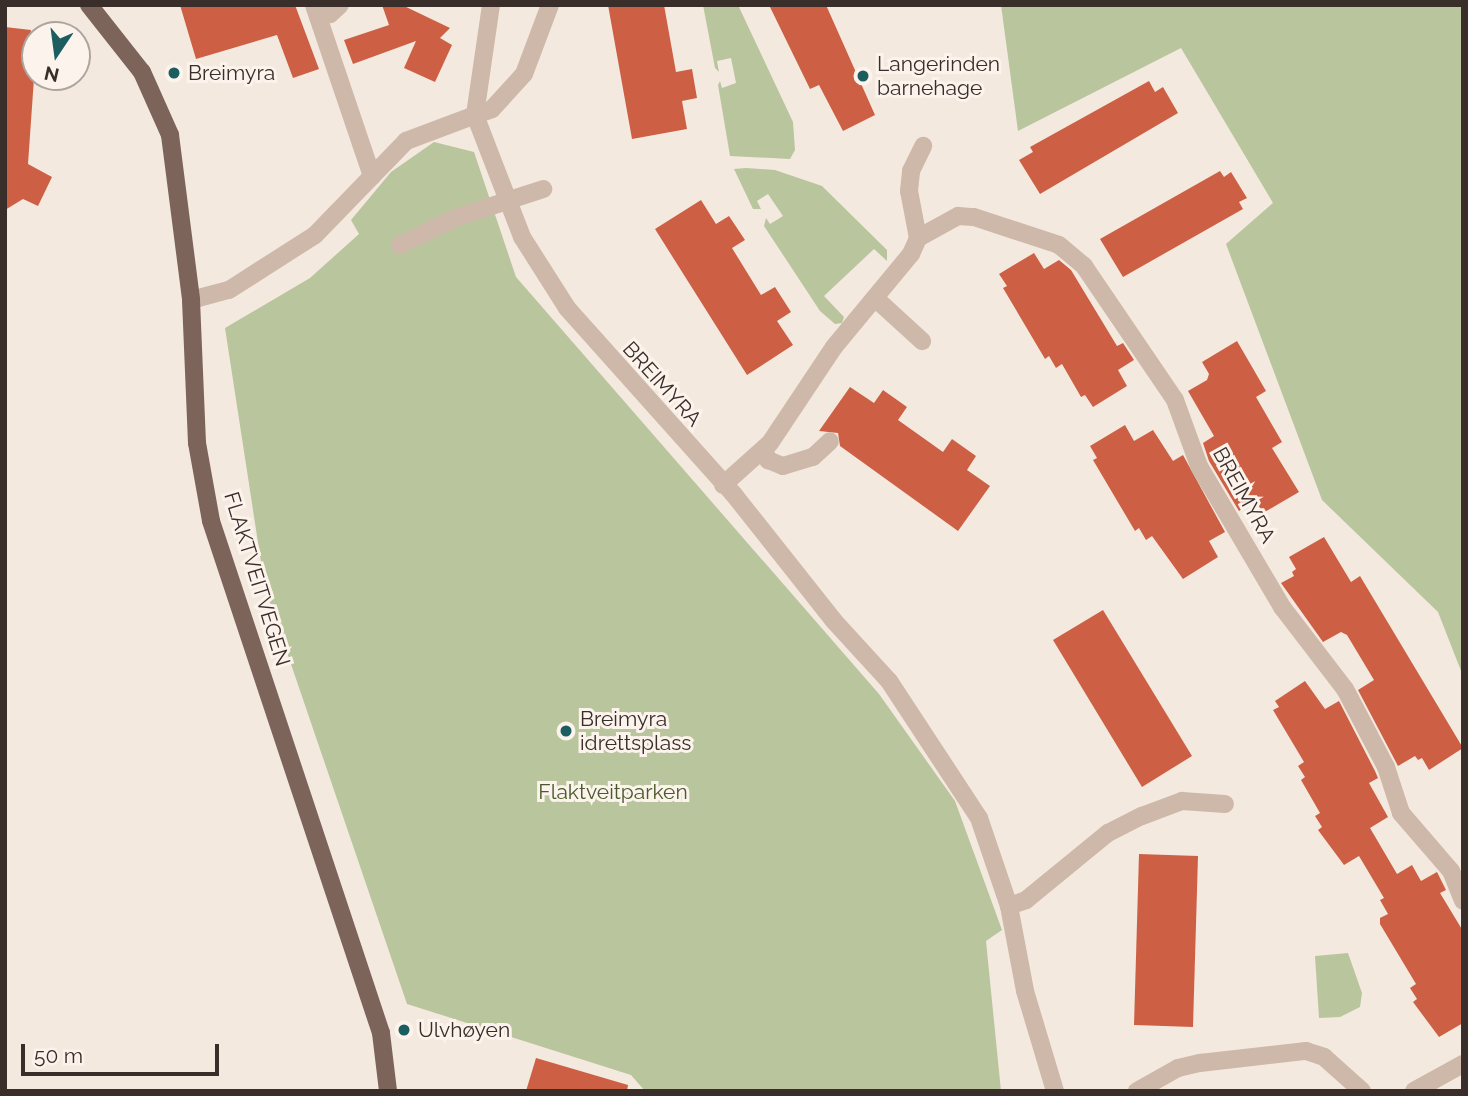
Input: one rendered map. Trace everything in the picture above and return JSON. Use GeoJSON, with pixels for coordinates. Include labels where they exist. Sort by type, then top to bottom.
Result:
{"type":"FeatureCollection","features":[{"type":"Feature","properties":{"kind":"main road","name":"FLAKTVEITVEGEN"},"geometry":{"type":"LineString","coordinates":[[89,5],[142,72],[170,135],[191,300],[197,443],[211,521],[381,1033],[388,1091]]}},
{"type":"Feature","properties":{"kind":"street"},"geometry":{"type":"LineString","coordinates":[[316,10],[330,14],[340,5]]}},
{"type":"Feature","properties":{"kind":"street","name":"BREIMYRA"},"geometry":{"type":"LineString","coordinates":[[491,5],[475,115],[522,237],[566,308],[723,485],[915,716],[979,818],[1009,906],[1025,990],[1055,1091]]}},
{"type":"Feature","properties":{"kind":"street"},"geometry":{"type":"LineString","coordinates":[[191,300],[229,290],[277,263],[315,235],[406,141],[492,108],[524,74],[550,5]]}},
{"type":"Feature","properties":{"kind":"street"},"geometry":{"type":"LineString","coordinates":[[316,10],[372,176]]}},
{"type":"Feature","properties":{"kind":"street"},"geometry":{"type":"LineString","coordinates":[[918,238],[909,191],[911,171],[923,146]]}},
{"type":"Feature","properties":{"kind":"street"},"geometry":{"type":"LineString","coordinates":[[400,245],[508,200],[543,189]]}},
{"type":"Feature","properties":{"kind":"street","name":"BREIMYRA"},"geometry":{"type":"LineString","coordinates":[[723,485],[764,449],[834,347],[875,298],[918,238],[958,216],[974,217],[1059,245],[1084,266],[1175,400],[1199,466],[1282,607],[1350,698],[1386,767],[1401,813],[1451,871],[1463,901]]}},
{"type":"Feature","properties":{"kind":"street"},"geometry":{"type":"LineString","coordinates":[[875,298],[922,341]]}},
{"type":"Feature","properties":{"kind":"street"},"geometry":{"type":"LineString","coordinates":[[764,449],[768,460],[783,466],[813,457],[830,441]]}},
{"type":"Feature","properties":{"kind":"street"},"geometry":{"type":"LineString","coordinates":[[1009,906],[1026,900],[1045,880],[1108,833],[1142,816],[1182,801],[1225,804]]}},
{"type":"Feature","properties":{"kind":"street"},"geometry":{"type":"LineString","coordinates":[[1137,1091],[1178,1068],[1306,1051],[1324,1057],[1362,1091]]}},
{"type":"Feature","properties":{"kind":"street"},"geometry":{"type":"LineString","coordinates":[[1414,1091],[1463,1064]]}},
{"type":"Feature","properties":{"kind":"green space"},"geometry":{"type":"Polygon","coordinates":[[[703,5],[738,5],[793,122],[795,150],[790,159],[730,156],[718,85],[720,81],[722,88],[736,83],[731,58],[717,61],[719,72],[715,68],[703,5]]]}},
{"type":"Feature","properties":{"kind":"green space"},"geometry":{"type":"Polygon","coordinates":[[[1001,5],[1463,5],[1463,676],[1438,612],[1322,500],[1226,244],[1273,203],[1181,48],[1018,131],[1001,5]]]}},
{"type":"Feature","properties":{"kind":"green space","name":"Flaktveitparken"},"geometry":{"type":"Polygon","coordinates":[[[434,142],[474,152],[516,277],[879,694],[955,801],[1002,930],[986,941],[1001,1091],[645,1091],[631,1075],[407,1004],[265,588],[225,328],[310,278],[359,234],[351,220],[391,172],[434,142]]]}},
{"type":"Feature","properties":{"kind":"green space"},"geometry":{"type":"Polygon","coordinates":[[[734,169],[775,170],[822,186],[887,250],[887,261],[874,249],[824,296],[844,317],[842,323],[835,324],[820,311],[764,226],[766,218],[770,224],[783,216],[768,194],[757,201],[761,209],[753,209],[734,169]]]}},
{"type":"Feature","properties":{"kind":"green space"},"geometry":{"type":"Polygon","coordinates":[[[1348,953],[1362,993],[1360,1007],[1340,1017],[1319,1018],[1315,956],[1348,953]]]}},
{"type":"Feature","properties":{"kind":"building"},"geometry":{"type":"Polygon","coordinates":[[[180,5],[295,5],[319,69],[293,78],[277,35],[196,59],[180,5]]]}},
{"type":"Feature","properties":{"kind":"building"},"geometry":{"type":"Polygon","coordinates":[[[382,5],[402,5],[450,28],[440,38],[452,45],[435,82],[404,68],[416,41],[353,64],[344,40],[389,25],[382,5]]]}},
{"type":"Feature","properties":{"kind":"building"},"geometry":{"type":"Polygon","coordinates":[[[608,5],[664,5],[676,72],[692,69],[697,98],[682,101],[687,129],[632,139],[608,5]]]}},
{"type":"Feature","properties":{"kind":"building"},"geometry":{"type":"Polygon","coordinates":[[[769,5],[826,5],[875,115],[843,131],[819,85],[810,89],[769,5]]]}},
{"type":"Feature","properties":{"kind":"building"},"geometry":{"type":"Polygon","coordinates":[[[5,27],[21,29],[21,91],[33,91],[28,164],[52,177],[38,206],[23,199],[5,210],[5,27]]]}},
{"type":"Feature","properties":{"kind":"building"},"geometry":{"type":"Polygon","coordinates":[[[1149,81],[1155,92],[1163,87],[1178,113],[1040,194],[1019,160],[1033,152],[1030,147],[1149,81]]]}},
{"type":"Feature","properties":{"kind":"building"},"geometry":{"type":"Polygon","coordinates":[[[1220,171],[1224,177],[1231,172],[1247,198],[1239,202],[1243,209],[1123,277],[1100,239],[1220,171]]]}},
{"type":"Feature","properties":{"kind":"building"},"geometry":{"type":"Polygon","coordinates":[[[701,200],[716,224],[729,216],[745,240],[732,248],[761,295],[775,287],[791,312],[777,321],[793,345],[747,375],[655,229],[701,200]]]}},
{"type":"Feature","properties":{"kind":"building"},"geometry":{"type":"Polygon","coordinates":[[[1034,253],[1044,269],[1059,260],[1071,270],[1117,346],[1123,343],[1134,360],[1118,370],[1127,386],[1093,407],[1085,395],[1081,397],[1062,364],[1056,368],[1049,356],[1045,359],[1003,288],[1007,286],[999,274],[1034,253]]]}},
{"type":"Feature","properties":{"kind":"building"},"geometry":{"type":"Polygon","coordinates":[[[1237,341],[1266,391],[1256,397],[1282,442],[1272,448],[1299,492],[1263,513],[1256,501],[1239,511],[1209,461],[1203,443],[1214,436],[1188,391],[1207,380],[1209,374],[1202,362],[1237,341]]]}},
{"type":"Feature","properties":{"kind":"building"},"geometry":{"type":"Polygon","coordinates":[[[850,387],[874,403],[883,390],[907,407],[898,420],[943,452],[952,439],[976,456],[967,470],[990,486],[958,531],[840,446],[838,433],[819,431],[850,387]]]}},
{"type":"Feature","properties":{"kind":"building"},"geometry":{"type":"Polygon","coordinates":[[[1125,425],[1134,441],[1153,430],[1173,461],[1183,455],[1225,532],[1209,541],[1218,557],[1183,579],[1152,536],[1146,540],[1139,528],[1135,531],[1093,460],[1097,458],[1090,446],[1125,425]]]}},
{"type":"Feature","properties":{"kind":"building"},"geometry":{"type":"Polygon","coordinates":[[[1324,537],[1351,582],[1360,576],[1463,748],[1429,770],[1422,758],[1418,760],[1415,756],[1398,766],[1358,690],[1374,680],[1347,635],[1341,632],[1323,642],[1281,583],[1294,576],[1292,572],[1296,569],[1289,557],[1324,537]]]}},
{"type":"Feature","properties":{"kind":"building"},"geometry":{"type":"Polygon","coordinates":[[[1103,610],[1192,756],[1142,787],[1053,640],[1103,610]]]}},
{"type":"Feature","properties":{"kind":"building"},"geometry":{"type":"Polygon","coordinates":[[[1305,681],[1325,709],[1339,701],[1375,771],[1378,778],[1369,783],[1388,817],[1370,828],[1397,874],[1412,865],[1421,881],[1437,872],[1446,890],[1440,893],[1463,931],[1463,1023],[1439,1037],[1413,1002],[1417,999],[1410,988],[1416,984],[1380,924],[1380,918],[1388,914],[1380,900],[1384,898],[1359,856],[1344,865],[1318,830],[1322,827],[1315,816],[1320,813],[1301,780],[1305,777],[1298,766],[1304,762],[1273,710],[1279,707],[1275,701],[1305,681]]]}},
{"type":"Feature","properties":{"kind":"building"},"geometry":{"type":"Polygon","coordinates":[[[1139,854],[1198,856],[1193,1027],[1134,1025],[1139,854]]]}},
{"type":"Feature","properties":{"kind":"building"},"geometry":{"type":"Polygon","coordinates":[[[536,1058],[628,1085],[627,1091],[526,1091],[536,1058]]]}},
{"type":"Feature","properties":{"kind":"place","name":"Breimyra"},"geometry":{"type":"Point","coordinates":[174,73]}},
{"type":"Feature","properties":{"kind":"place","name":"Langerinden barnehage"},"geometry":{"type":"Point","coordinates":[863,76]}},
{"type":"Feature","properties":{"kind":"place","name":"Breimyra idrettsplass"},"geometry":{"type":"Point","coordinates":[566,731]}},
{"type":"Feature","properties":{"kind":"place","name":"Ulvhøyen"},"geometry":{"type":"Point","coordinates":[404,1030]}}]}
